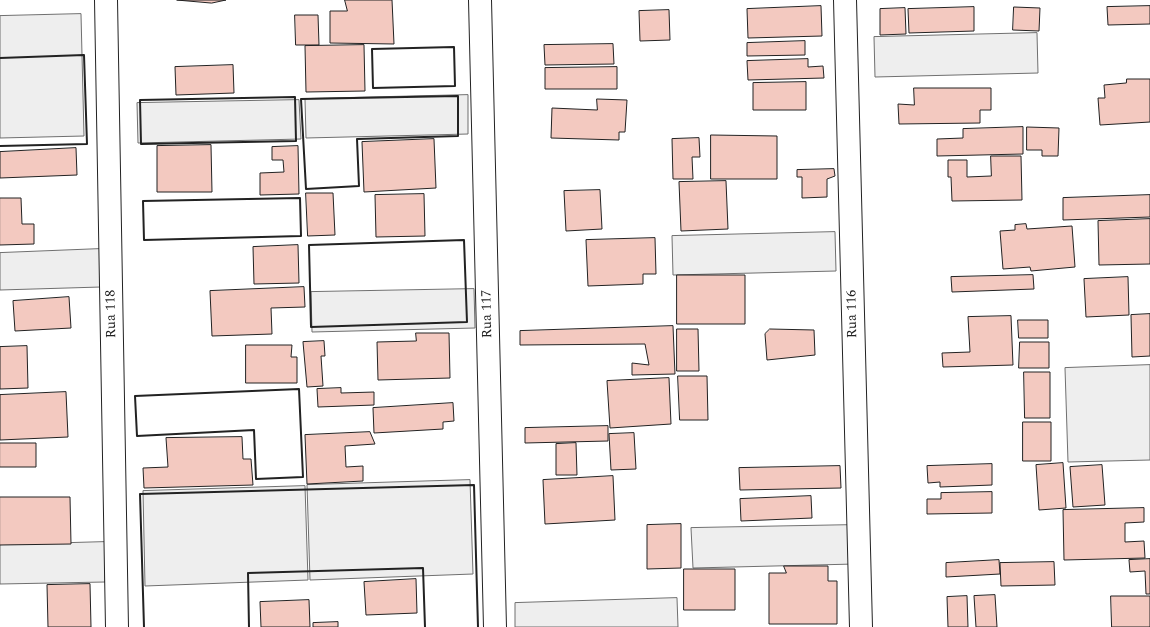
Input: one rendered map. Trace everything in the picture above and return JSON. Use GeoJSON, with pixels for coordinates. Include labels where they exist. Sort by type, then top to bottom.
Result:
{"type":"FeatureCollection","features":[{"type":"Feature","properties":{"kind":"street","name":"Rua 118"},"geometry":{"type":"LineString","coordinates":[[106,0],[117,627]]}},
{"type":"Feature","properties":{"kind":"street","name":"Rua 117"},"geometry":{"type":"LineString","coordinates":[[480,0],[495,627]]}},
{"type":"Feature","properties":{"kind":"street","name":"Rua 116"},"geometry":{"type":"LineString","coordinates":[[845,0],[861,627]]}},
{"type":"Feature","properties":{"kind":"shaded area"},"geometry":{"type":"Polygon","coordinates":[[[81,14],[84,136],[0,138],[0,16],[81,14]]]}},
{"type":"Feature","properties":{"kind":"shaded area"},"geometry":{"type":"Polygon","coordinates":[[[1037,33],[1038,73],[875,77],[874,37],[1037,33]]]}},
{"type":"Feature","properties":{"kind":"shaded area"},"geometry":{"type":"Polygon","coordinates":[[[468,95],[468,134],[306,138],[305,99],[468,95]]]}},
{"type":"Feature","properties":{"kind":"shaded area"},"geometry":{"type":"Polygon","coordinates":[[[299,100],[301,139],[138,143],[137,103],[299,100]]]}},
{"type":"Feature","properties":{"kind":"shaded area"},"geometry":{"type":"Polygon","coordinates":[[[835,232],[836,271],[673,275],[672,236],[835,232]]]}},
{"type":"Feature","properties":{"kind":"shaded area"},"geometry":{"type":"Polygon","coordinates":[[[100,249],[101,287],[0,290],[0,253],[100,249]]]}},
{"type":"Feature","properties":{"kind":"shaded area"},"geometry":{"type":"Polygon","coordinates":[[[474,289],[475,328],[312,332],[311,292],[474,289]]]}},
{"type":"Feature","properties":{"kind":"shaded area"},"geometry":{"type":"Polygon","coordinates":[[[1150,365],[1150,460],[1068,462],[1065,368],[1150,365]]]}},
{"type":"Feature","properties":{"kind":"shaded area"},"geometry":{"type":"Polygon","coordinates":[[[470,480],[473,574],[310,580],[307,485],[470,480]]]}},
{"type":"Feature","properties":{"kind":"shaded area"},"geometry":{"type":"Polygon","coordinates":[[[305,486],[308,580],[145,586],[143,491],[305,486]]]}},
{"type":"Feature","properties":{"kind":"shaded area"},"geometry":{"type":"Polygon","coordinates":[[[854,525],[855,564],[693,568],[691,528],[854,525]]]}},
{"type":"Feature","properties":{"kind":"shaded area"},"geometry":{"type":"Polygon","coordinates":[[[105,542],[105,582],[0,584],[0,545],[105,542]]]}},
{"type":"Feature","properties":{"kind":"shaded area"},"geometry":{"type":"Polygon","coordinates":[[[677,598],[678,627],[515,627],[515,603],[677,598]]]}},
{"type":"Feature","properties":{"kind":"building"},"geometry":{"type":"Polygon","coordinates":[[[177,0],[226,0],[212,3],[177,0]]]}},
{"type":"Feature","properties":{"kind":"building"},"geometry":{"type":"Polygon","coordinates":[[[345,0],[392,0],[394,44],[330,43],[330,11],[347,11],[345,0]]]}},
{"type":"Feature","properties":{"kind":"building"},"geometry":{"type":"Polygon","coordinates":[[[821,6],[822,36],[748,38],[747,9],[821,6]]]}},
{"type":"Feature","properties":{"kind":"building"},"geometry":{"type":"Polygon","coordinates":[[[1150,6],[1150,24],[1108,25],[1107,7],[1150,6]]]}},
{"type":"Feature","properties":{"kind":"building"},"geometry":{"type":"Polygon","coordinates":[[[974,7],[974,31],[909,33],[908,9],[974,7]]]}},
{"type":"Feature","properties":{"kind":"building"},"geometry":{"type":"Polygon","coordinates":[[[1014,7],[1040,8],[1039,31],[1013,30],[1014,7]]]}},
{"type":"Feature","properties":{"kind":"building"},"geometry":{"type":"Polygon","coordinates":[[[905,8],[906,34],[880,35],[880,9],[905,8]]]}},
{"type":"Feature","properties":{"kind":"building"},"geometry":{"type":"Polygon","coordinates":[[[669,10],[670,40],[640,41],[639,11],[669,10]]]}},
{"type":"Feature","properties":{"kind":"building"},"geometry":{"type":"Polygon","coordinates":[[[295,15],[318,15],[319,45],[296,45],[295,15]]]}},
{"type":"Feature","properties":{"kind":"building"},"geometry":{"type":"Polygon","coordinates":[[[805,41],[805,55],[747,56],[747,43],[805,41]]]}},
{"type":"Feature","properties":{"kind":"building"},"geometry":{"type":"Polygon","coordinates":[[[613,44],[614,64],[545,65],[544,45],[613,44]]]}},
{"type":"Feature","properties":{"kind":"building"},"geometry":{"type":"Polygon","coordinates":[[[364,45],[365,91],[306,92],[305,46],[364,45]]]}},
{"type":"Feature","properties":{"kind":"building"},"geometry":{"type":"Polygon","coordinates":[[[808,59],[808,67],[823,66],[824,78],[748,80],[747,61],[808,59]]]}},
{"type":"Feature","properties":{"kind":"building"},"geometry":{"type":"Polygon","coordinates":[[[233,65],[234,93],[176,95],[175,67],[233,65]]]}},
{"type":"Feature","properties":{"kind":"building"},"geometry":{"type":"Polygon","coordinates":[[[617,67],[617,89],[545,89],[545,68],[617,67]]]}},
{"type":"Feature","properties":{"kind":"building"},"geometry":{"type":"Polygon","coordinates":[[[1127,79],[1150,79],[1150,122],[1100,125],[1098,98],[1105,98],[1104,85],[1126,83],[1127,79]]]}},
{"type":"Feature","properties":{"kind":"building"},"geometry":{"type":"Polygon","coordinates":[[[806,82],[806,110],[753,110],[753,83],[806,82]]]}},
{"type":"Feature","properties":{"kind":"building"},"geometry":{"type":"Polygon","coordinates":[[[914,88],[991,88],[991,110],[980,110],[980,123],[899,124],[898,104],[914,105],[914,88]]]}},
{"type":"Feature","properties":{"kind":"building"},"geometry":{"type":"Polygon","coordinates":[[[597,99],[627,100],[625,132],[619,132],[619,140],[551,138],[552,108],[597,110],[597,99]]]}},
{"type":"Feature","properties":{"kind":"building"},"geometry":{"type":"Polygon","coordinates":[[[1023,127],[1023,154],[937,156],[937,139],[963,138],[963,129],[1023,127]]]}},
{"type":"Feature","properties":{"kind":"building"},"geometry":{"type":"Polygon","coordinates":[[[1027,127],[1059,128],[1058,156],[1042,156],[1042,150],[1027,150],[1027,127]]]}},
{"type":"Feature","properties":{"kind":"building"},"geometry":{"type":"Polygon","coordinates":[[[711,135],[777,136],[777,179],[711,179],[711,135]]]}},
{"type":"Feature","properties":{"kind":"building"},"geometry":{"type":"Polygon","coordinates":[[[699,138],[700,157],[692,157],[693,179],[673,179],[672,139],[699,138]]]}},
{"type":"Feature","properties":{"kind":"building"},"geometry":{"type":"Polygon","coordinates":[[[434,139],[436,188],[364,192],[362,142],[434,139]]]}},
{"type":"Feature","properties":{"kind":"building"},"geometry":{"type":"Polygon","coordinates":[[[211,145],[212,192],[157,192],[157,146],[211,145]]]}},
{"type":"Feature","properties":{"kind":"building"},"geometry":{"type":"Polygon","coordinates":[[[298,146],[299,194],[260,195],[260,173],[284,172],[283,160],[272,160],[272,147],[298,146]]]}},
{"type":"Feature","properties":{"kind":"building"},"geometry":{"type":"Polygon","coordinates":[[[76,148],[77,175],[0,178],[0,152],[76,148]]]}},
{"type":"Feature","properties":{"kind":"building"},"geometry":{"type":"Polygon","coordinates":[[[991,156],[1021,156],[1022,200],[952,201],[951,177],[948,177],[948,160],[967,160],[967,177],[991,176],[991,156]]]}},
{"type":"Feature","properties":{"kind":"building"},"geometry":{"type":"Polygon","coordinates":[[[834,169],[835,176],[827,179],[827,197],[802,198],[802,177],[797,177],[797,170],[834,169]]]}},
{"type":"Feature","properties":{"kind":"building"},"geometry":{"type":"Polygon","coordinates":[[[726,181],[728,229],[681,231],[679,182],[726,181]]]}},
{"type":"Feature","properties":{"kind":"building"},"geometry":{"type":"Polygon","coordinates":[[[600,190],[602,229],[566,231],[564,191],[600,190]]]}},
{"type":"Feature","properties":{"kind":"building"},"geometry":{"type":"Polygon","coordinates":[[[306,193],[333,193],[335,235],[308,236],[306,193]]]}},
{"type":"Feature","properties":{"kind":"building"},"geometry":{"type":"Polygon","coordinates":[[[424,194],[425,236],[376,237],[375,195],[424,194]]]}},
{"type":"Feature","properties":{"kind":"building"},"geometry":{"type":"Polygon","coordinates":[[[1150,195],[1150,217],[1063,220],[1063,198],[1150,195]]]}},
{"type":"Feature","properties":{"kind":"building"},"geometry":{"type":"Polygon","coordinates":[[[0,198],[21,198],[22,224],[34,224],[34,244],[0,245],[0,198]]]}},
{"type":"Feature","properties":{"kind":"building"},"geometry":{"type":"Polygon","coordinates":[[[1150,219],[1150,264],[1099,265],[1098,221],[1150,219]]]}},
{"type":"Feature","properties":{"kind":"building"},"geometry":{"type":"Polygon","coordinates":[[[1026,224],[1027,229],[1072,226],[1075,267],[1031,271],[1030,267],[1003,269],[1000,231],[1015,230],[1015,225],[1026,224]]]}},
{"type":"Feature","properties":{"kind":"building"},"geometry":{"type":"Polygon","coordinates":[[[655,238],[656,274],[643,274],[643,284],[588,286],[586,240],[655,238]]]}},
{"type":"Feature","properties":{"kind":"building"},"geometry":{"type":"Polygon","coordinates":[[[298,245],[299,283],[254,284],[253,247],[298,245]]]}},
{"type":"Feature","properties":{"kind":"building"},"geometry":{"type":"Polygon","coordinates":[[[677,275],[745,275],[745,324],[677,324],[677,275]]]}},
{"type":"Feature","properties":{"kind":"building"},"geometry":{"type":"Polygon","coordinates":[[[1033,275],[1034,289],[952,292],[951,277],[1033,275]]]}},
{"type":"Feature","properties":{"kind":"building"},"geometry":{"type":"Polygon","coordinates":[[[1128,277],[1129,315],[1086,317],[1084,279],[1128,277]]]}},
{"type":"Feature","properties":{"kind":"building"},"geometry":{"type":"Polygon","coordinates":[[[304,287],[305,307],[271,308],[272,334],[212,336],[210,291],[304,287]]]}},
{"type":"Feature","properties":{"kind":"building"},"geometry":{"type":"Polygon","coordinates":[[[69,297],[71,328],[15,331],[13,301],[69,297]]]}},
{"type":"Feature","properties":{"kind":"building"},"geometry":{"type":"Polygon","coordinates":[[[1150,314],[1150,356],[1132,357],[1131,315],[1150,314]]]}},
{"type":"Feature","properties":{"kind":"building"},"geometry":{"type":"Polygon","coordinates":[[[1011,316],[1013,365],[943,367],[942,353],[970,352],[968,317],[1011,316]]]}},
{"type":"Feature","properties":{"kind":"building"},"geometry":{"type":"Polygon","coordinates":[[[1018,320],[1048,320],[1048,338],[1019,338],[1018,320]]]}},
{"type":"Feature","properties":{"kind":"building"},"geometry":{"type":"Polygon","coordinates":[[[673,326],[675,374],[632,375],[632,363],[649,365],[645,344],[520,345],[520,331],[673,326]]]}},
{"type":"Feature","properties":{"kind":"building"},"geometry":{"type":"Polygon","coordinates":[[[677,329],[698,329],[699,371],[677,371],[677,329]]]}},
{"type":"Feature","properties":{"kind":"building"},"geometry":{"type":"Polygon","coordinates":[[[770,329],[814,330],[815,355],[767,360],[765,334],[770,329]]]}},
{"type":"Feature","properties":{"kind":"building"},"geometry":{"type":"Polygon","coordinates":[[[416,333],[449,333],[450,378],[378,380],[377,342],[416,341],[416,333]]]}},
{"type":"Feature","properties":{"kind":"building"},"geometry":{"type":"Polygon","coordinates":[[[324,341],[325,356],[321,356],[323,386],[307,387],[303,342],[324,341]]]}},
{"type":"Feature","properties":{"kind":"building"},"geometry":{"type":"Polygon","coordinates":[[[1020,342],[1049,342],[1049,368],[1019,368],[1020,342]]]}},
{"type":"Feature","properties":{"kind":"building"},"geometry":{"type":"Polygon","coordinates":[[[246,345],[292,345],[291,357],[297,357],[297,383],[246,383],[246,345]]]}},
{"type":"Feature","properties":{"kind":"building"},"geometry":{"type":"Polygon","coordinates":[[[27,346],[28,388],[0,389],[0,347],[27,346]]]}},
{"type":"Feature","properties":{"kind":"building"},"geometry":{"type":"Polygon","coordinates":[[[1024,372],[1050,372],[1050,418],[1025,418],[1024,372]]]}},
{"type":"Feature","properties":{"kind":"building"},"geometry":{"type":"Polygon","coordinates":[[[678,376],[707,376],[708,420],[680,420],[678,376]]]}},
{"type":"Feature","properties":{"kind":"building"},"geometry":{"type":"Polygon","coordinates":[[[669,378],[671,424],[610,428],[607,381],[669,378]]]}},
{"type":"Feature","properties":{"kind":"building"},"geometry":{"type":"Polygon","coordinates":[[[341,388],[341,393],[374,392],[374,405],[318,407],[317,389],[341,388]]]}},
{"type":"Feature","properties":{"kind":"building"},"geometry":{"type":"Polygon","coordinates":[[[66,392],[68,437],[0,440],[0,395],[66,392]]]}},
{"type":"Feature","properties":{"kind":"building"},"geometry":{"type":"Polygon","coordinates":[[[453,403],[454,421],[443,422],[443,429],[374,433],[373,408],[453,403]]]}},
{"type":"Feature","properties":{"kind":"building"},"geometry":{"type":"Polygon","coordinates":[[[1023,422],[1051,422],[1051,461],[1023,461],[1023,422]]]}},
{"type":"Feature","properties":{"kind":"building"},"geometry":{"type":"Polygon","coordinates":[[[608,426],[608,441],[525,443],[525,428],[608,426]]]}},
{"type":"Feature","properties":{"kind":"building"},"geometry":{"type":"Polygon","coordinates":[[[370,432],[375,444],[345,446],[346,467],[363,466],[363,481],[307,484],[305,435],[370,432]]]}},
{"type":"Feature","properties":{"kind":"building"},"geometry":{"type":"Polygon","coordinates":[[[634,433],[636,469],[611,470],[609,434],[634,433]]]}},
{"type":"Feature","properties":{"kind":"building"},"geometry":{"type":"Polygon","coordinates":[[[242,437],[243,459],[251,459],[253,485],[144,488],[143,468],[168,467],[166,438],[242,437]]]}},
{"type":"Feature","properties":{"kind":"building"},"geometry":{"type":"Polygon","coordinates":[[[0,443],[36,443],[36,467],[0,467],[0,443]]]}},
{"type":"Feature","properties":{"kind":"building"},"geometry":{"type":"Polygon","coordinates":[[[576,443],[577,475],[556,475],[556,444],[576,443]]]}},
{"type":"Feature","properties":{"kind":"building"},"geometry":{"type":"Polygon","coordinates":[[[1063,463],[1066,508],[1039,510],[1036,465],[1063,463]]]}},
{"type":"Feature","properties":{"kind":"building"},"geometry":{"type":"Polygon","coordinates":[[[992,464],[992,485],[940,487],[940,482],[928,483],[927,466],[992,464]]]}},
{"type":"Feature","properties":{"kind":"building"},"geometry":{"type":"Polygon","coordinates":[[[1102,465],[1105,505],[1073,507],[1070,467],[1102,465]]]}},
{"type":"Feature","properties":{"kind":"building"},"geometry":{"type":"Polygon","coordinates":[[[840,466],[841,488],[740,490],[739,468],[840,466]]]}},
{"type":"Feature","properties":{"kind":"building"},"geometry":{"type":"Polygon","coordinates":[[[613,476],[615,520],[545,524],[543,480],[613,476]]]}},
{"type":"Feature","properties":{"kind":"building"},"geometry":{"type":"Polygon","coordinates":[[[992,492],[992,513],[927,514],[927,499],[941,499],[941,493],[992,492]]]}},
{"type":"Feature","properties":{"kind":"building"},"geometry":{"type":"Polygon","coordinates":[[[811,496],[812,518],[741,521],[740,499],[811,496]]]}},
{"type":"Feature","properties":{"kind":"building"},"geometry":{"type":"Polygon","coordinates":[[[0,497],[70,497],[71,544],[0,545],[0,497]]]}},
{"type":"Feature","properties":{"kind":"building"},"geometry":{"type":"Polygon","coordinates":[[[1144,508],[1144,522],[1125,523],[1125,542],[1144,541],[1145,558],[1064,560],[1063,510],[1144,508]]]}},
{"type":"Feature","properties":{"kind":"building"},"geometry":{"type":"Polygon","coordinates":[[[681,524],[681,568],[647,569],[647,525],[681,524]]]}},
{"type":"Feature","properties":{"kind":"building"},"geometry":{"type":"Polygon","coordinates":[[[1150,559],[1150,594],[1146,594],[1145,571],[1130,572],[1129,560],[1150,559]]]}},
{"type":"Feature","properties":{"kind":"building"},"geometry":{"type":"Polygon","coordinates":[[[999,560],[1000,574],[946,577],[946,563],[999,560]]]}},
{"type":"Feature","properties":{"kind":"building"},"geometry":{"type":"Polygon","coordinates":[[[1054,562],[1055,585],[1001,586],[1000,563],[1054,562]]]}},
{"type":"Feature","properties":{"kind":"building"},"geometry":{"type":"Polygon","coordinates":[[[784,566],[828,566],[828,581],[837,581],[837,624],[769,624],[769,573],[786,573],[784,566]]]}},
{"type":"Feature","properties":{"kind":"building"},"geometry":{"type":"Polygon","coordinates":[[[684,569],[735,569],[735,610],[684,610],[684,569]]]}},
{"type":"Feature","properties":{"kind":"building"},"geometry":{"type":"Polygon","coordinates":[[[416,579],[417,613],[366,615],[364,582],[416,579]]]}},
{"type":"Feature","properties":{"kind":"building"},"geometry":{"type":"Polygon","coordinates":[[[90,584],[91,627],[48,627],[47,585],[90,584]]]}},
{"type":"Feature","properties":{"kind":"building"},"geometry":{"type":"Polygon","coordinates":[[[995,595],[997,627],[976,627],[974,596],[995,595]]]}},
{"type":"Feature","properties":{"kind":"building"},"geometry":{"type":"Polygon","coordinates":[[[967,596],[968,627],[948,627],[947,597],[967,596]]]}},
{"type":"Feature","properties":{"kind":"building"},"geometry":{"type":"Polygon","coordinates":[[[1111,596],[1150,596],[1150,627],[1112,627],[1111,596]]]}},
{"type":"Feature","properties":{"kind":"building"},"geometry":{"type":"Polygon","coordinates":[[[309,600],[310,627],[261,627],[260,602],[309,600]]]}},
{"type":"Feature","properties":{"kind":"building"},"geometry":{"type":"Polygon","coordinates":[[[338,622],[338,627],[313,627],[313,623],[338,622]]]}},
{"type":"Feature","properties":{"kind":"wall"},"geometry":{"type":"LineString","coordinates":[[454,47],[455,86],[373,88],[372,49],[454,47]]}},
{"type":"Feature","properties":{"kind":"wall"},"geometry":{"type":"LineString","coordinates":[[0,58],[84,55],[87,144],[0,146]]}},
{"type":"Feature","properties":{"kind":"wall"},"geometry":{"type":"LineString","coordinates":[[458,96],[458,136],[357,139],[359,186],[306,189],[301,99],[458,96]]}},
{"type":"Feature","properties":{"kind":"wall"},"geometry":{"type":"LineString","coordinates":[[295,97],[296,141],[141,144],[140,100],[295,97]]}},
{"type":"Feature","properties":{"kind":"wall"},"geometry":{"type":"LineString","coordinates":[[300,198],[301,236],[144,240],[143,201],[300,198]]}},
{"type":"Feature","properties":{"kind":"wall"},"geometry":{"type":"LineString","coordinates":[[464,240],[467,322],[311,327],[309,245],[464,240]]}},
{"type":"Feature","properties":{"kind":"wall"},"geometry":{"type":"LineString","coordinates":[[299,389],[303,477],[256,479],[254,430],[137,436],[135,396],[299,389]]}},
{"type":"Feature","properties":{"kind":"wall"},"geometry":{"type":"LineString","coordinates":[[144,627],[140,494],[474,485],[478,627]]}},
{"type":"Feature","properties":{"kind":"wall"},"geometry":{"type":"LineString","coordinates":[[249,627],[248,573],[423,568],[425,627]]}}]}
